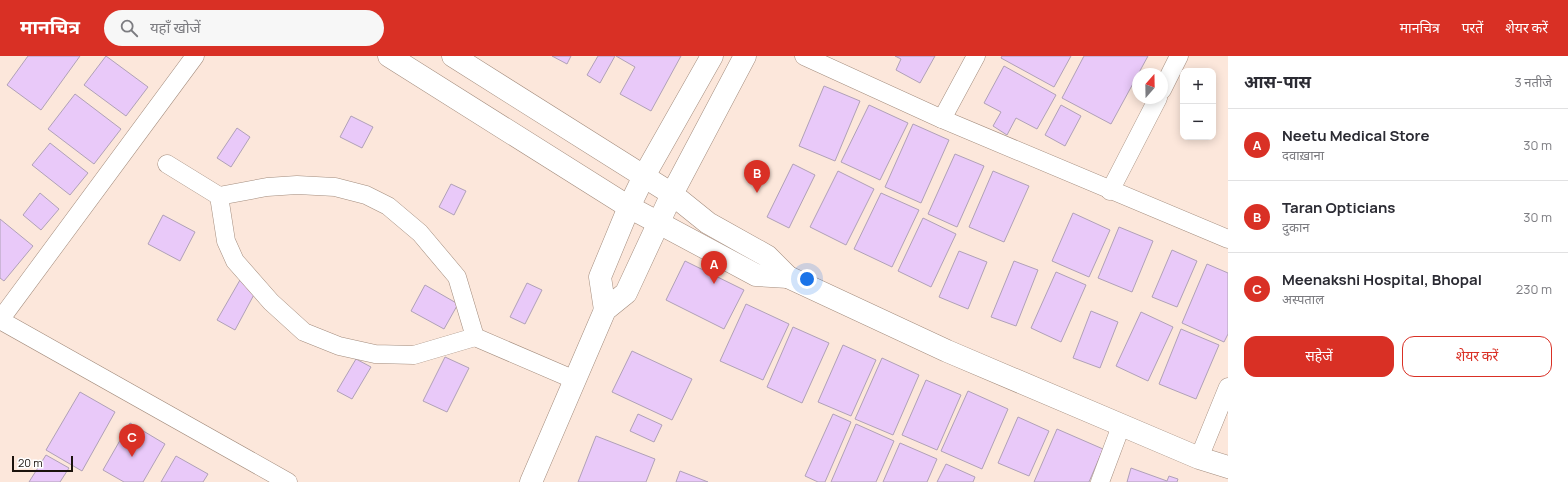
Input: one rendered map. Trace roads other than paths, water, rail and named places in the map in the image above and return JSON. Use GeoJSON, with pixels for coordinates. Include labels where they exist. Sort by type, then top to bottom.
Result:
{"type":"FeatureCollection","features":[{"type":"Feature","properties":{"kind":"street"},"geometry":{"type":"LineString","coordinates":[[195,56],[0,320],[288,482]]}},
{"type":"Feature","properties":{"kind":"street"},"geometry":{"type":"LineString","coordinates":[[389,56],[628,207],[756,275],[788,277]]}},
{"type":"Feature","properties":{"kind":"street"},"geometry":{"type":"LineString","coordinates":[[453,56],[672,194],[708,223],[767,256],[788,277],[947,351],[1121,426],[1199,458],[1228,467]]}},
{"type":"Feature","properties":{"kind":"street"},"geometry":{"type":"LineString","coordinates":[[605,310],[600,277],[628,207],[712,56]]}},
{"type":"Feature","properties":{"kind":"street"},"geometry":{"type":"LineString","coordinates":[[531,482],[605,310],[626,293],[672,194],[745,56]]}},
{"type":"Feature","properties":{"kind":"street"},"geometry":{"type":"LineString","coordinates":[[804,56],[942,119],[1110,191],[1228,239]]}},
{"type":"Feature","properties":{"kind":"street"},"geometry":{"type":"LineString","coordinates":[[942,119],[976,56]]}},
{"type":"Feature","properties":{"kind":"street"},"geometry":{"type":"LineString","coordinates":[[1168,79],[1180,56]]}},
{"type":"Feature","properties":{"kind":"street"},"geometry":{"type":"LineString","coordinates":[[1110,191],[1155,104]]}},
{"type":"Feature","properties":{"kind":"street"},"geometry":{"type":"LineString","coordinates":[[167,164],[219,196],[267,187],[304,185],[335,187],[366,195],[388,206],[420,233],[457,277],[475,337]]}},
{"type":"Feature","properties":{"kind":"street"},"geometry":{"type":"LineString","coordinates":[[219,196],[226,241],[235,261],[271,302],[304,332],[339,346],[375,354],[414,355],[475,337],[575,380]]}},
{"type":"Feature","properties":{"kind":"street"},"geometry":{"type":"LineString","coordinates":[[1199,458],[1228,387]]}},
{"type":"Feature","properties":{"kind":"street"},"geometry":{"type":"LineString","coordinates":[[1100,482],[1121,426]]}},
{"type":"Feature","properties":{"kind":"place","name":"Taran Opticians"},"geometry":{"type":"Point","coordinates":[757,193]}},
{"type":"Feature","properties":{"kind":"place","name":"Neetu Medical Store"},"geometry":{"type":"Point","coordinates":[714,284]}},
{"type":"Feature","properties":{"kind":"place","name":"Meenakshi Hospital, Bhopal"},"geometry":{"type":"Point","coordinates":[132,457]}}]}
